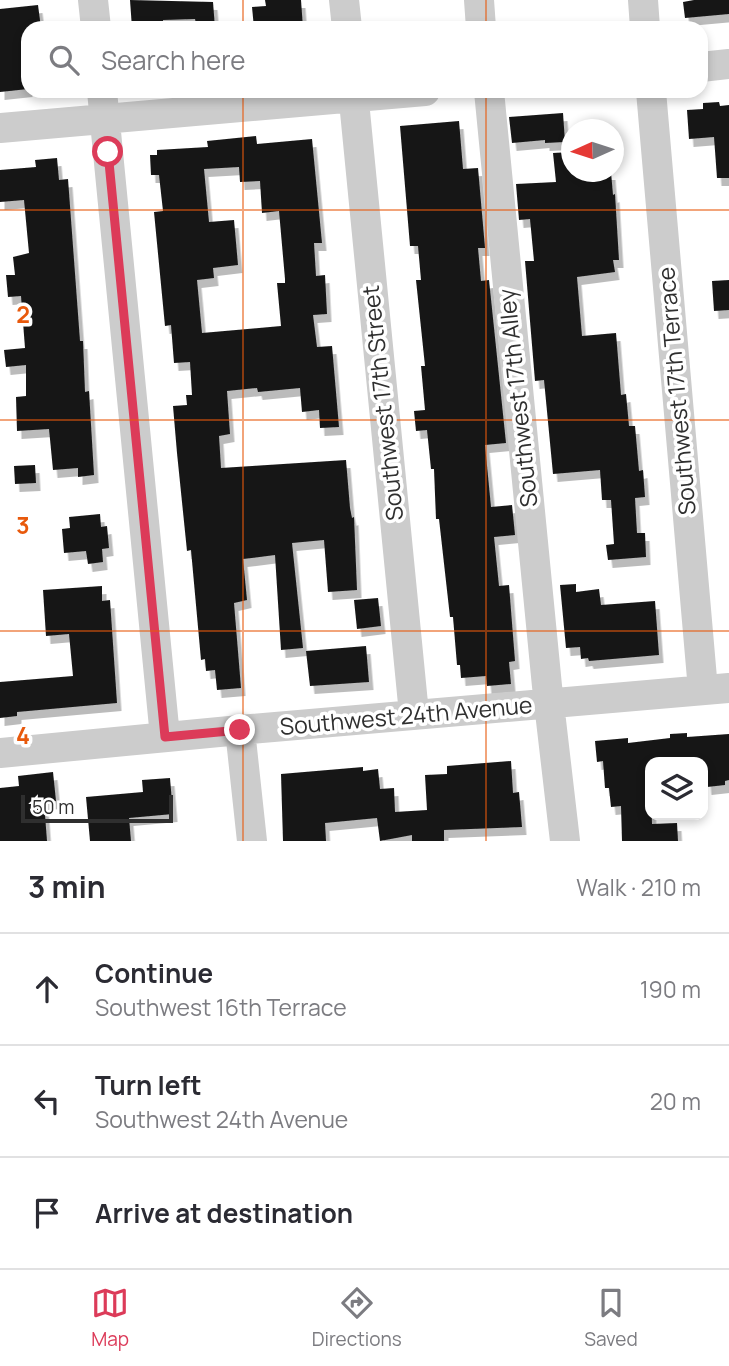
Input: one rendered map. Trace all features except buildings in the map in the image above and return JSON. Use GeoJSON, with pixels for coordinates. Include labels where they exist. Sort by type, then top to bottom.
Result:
{"type":"FeatureCollection","features":[{"type":"Feature","properties":{"kind":"street"},"geometry":{"type":"LineString","coordinates":[[93,0],[95,21]]}},
{"type":"Feature","properties":{"kind":"street"},"geometry":{"type":"LineString","coordinates":[[344,0],[346,21]]}},
{"type":"Feature","properties":{"kind":"street"},"geometry":{"type":"LineString","coordinates":[[478,0],[480,21]]}},
{"type":"Feature","properties":{"kind":"street"},"geometry":{"type":"LineString","coordinates":[[643,0],[644,21]]}},
{"type":"Feature","properties":{"kind":"street"},"geometry":{"type":"LineString","coordinates":[[708,66],[729,64]]}},
{"type":"Feature","properties":{"kind":"street"},"geometry":{"type":"LineString","coordinates":[[0,128],[104,105],[262,98]]}},
{"type":"Feature","properties":{"kind":"street","name":"Southwest 17th Street"},"geometry":{"type":"LineString","coordinates":[[353,98],[414,714]]}},
{"type":"Feature","properties":{"kind":"street","name":"Southwest 17th Alley"},"geometry":{"type":"LineString","coordinates":[[490,98],[550,704]]}},
{"type":"Feature","properties":{"kind":"street","name":"Southwest 17th Terrace"},"geometry":{"type":"LineString","coordinates":[[652,98],[716,689]]}},
{"type":"Feature","properties":{"kind":"street"},"geometry":{"type":"LineString","coordinates":[[104,105],[165,737]]}},
{"type":"Feature","properties":{"kind":"street","name":"Southwest 24th Avenue"},"geometry":{"type":"LineString","coordinates":[[0,753],[716,689]]}},
{"type":"Feature","properties":{"kind":"street"},"geometry":{"type":"LineString","coordinates":[[550,704],[565,841]]}},
{"type":"Feature","properties":{"kind":"street"},"geometry":{"type":"LineString","coordinates":[[240,730],[251,841]]}},
{"type":"Feature","properties":{"kind":"route"},"geometry":{"type":"LineString","coordinates":[[108,152],[165,737],[240,730]]}}]}
